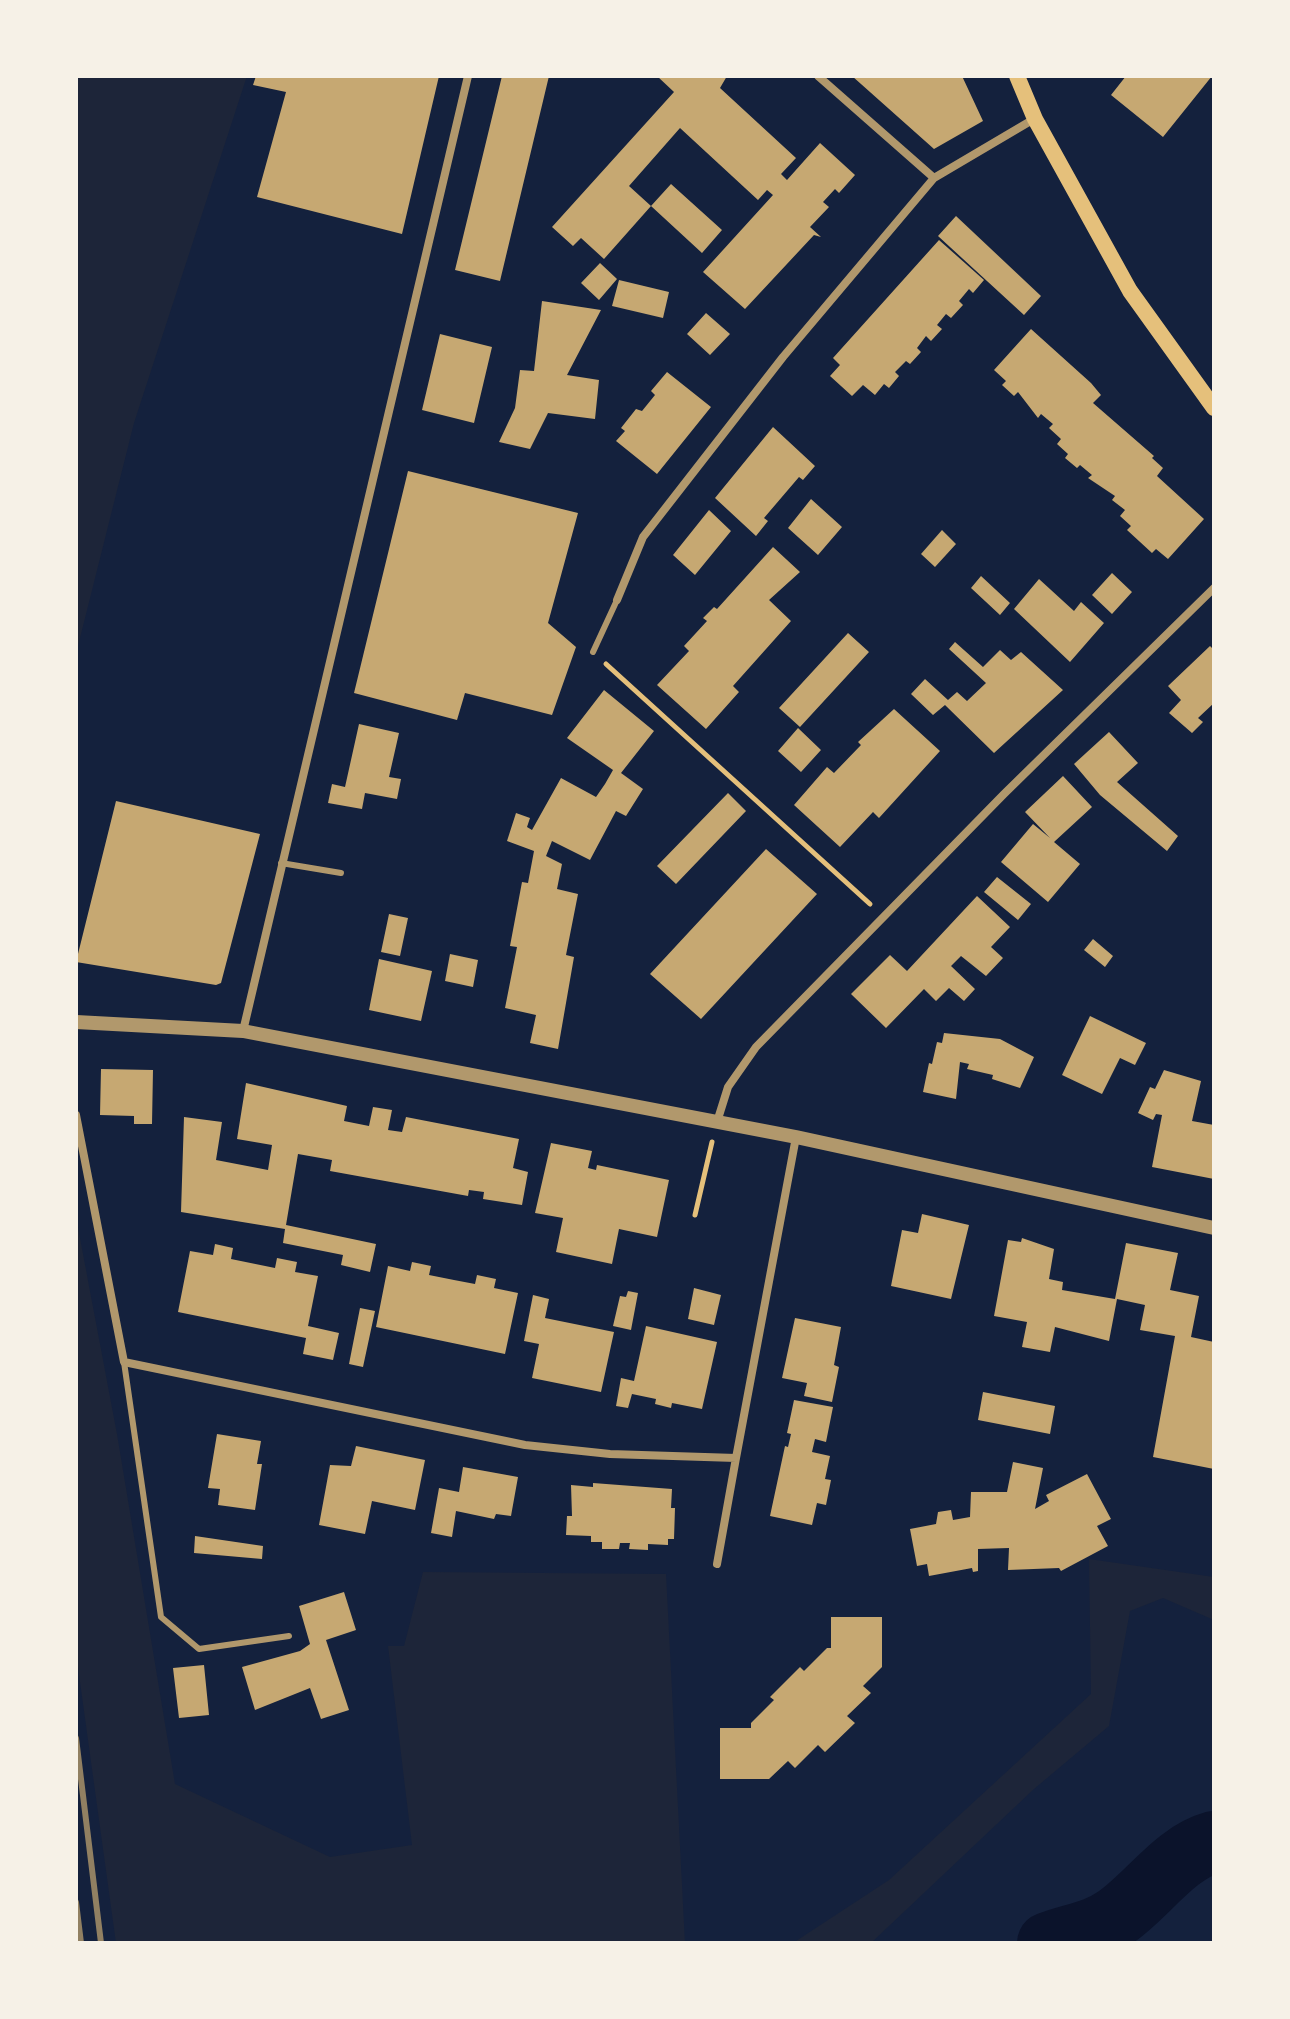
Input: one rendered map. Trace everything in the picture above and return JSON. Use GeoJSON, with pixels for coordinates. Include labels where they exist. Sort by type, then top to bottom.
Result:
{"type":"FeatureCollection","features":[{"type":"Feature","properties":{"kind":"main road"},"geometry":{"type":"LineString","coordinates":[[1017,76],[1035,119],[1130,291],[1214,408]]}},
{"type":"Feature","properties":{"kind":"street"},"geometry":{"type":"LineString","coordinates":[[243,1031],[468,76]]}},
{"type":"Feature","properties":{"kind":"street"},"geometry":{"type":"LineString","coordinates":[[818,76],[934,178]]}},
{"type":"Feature","properties":{"kind":"street"},"geometry":{"type":"LineString","coordinates":[[617,600],[643,537],[783,357],[934,178],[1035,119]]}},
{"type":"Feature","properties":{"kind":"street"},"geometry":{"type":"LineString","coordinates":[[717,1122],[728,1087],[756,1047],[883,916],[1214,588]]}},
{"type":"Feature","properties":{"kind":"street"},"geometry":{"type":"LineString","coordinates":[[76,1022],[243,1031],[796,1137],[1214,1228]]}},
{"type":"Feature","properties":{"kind":"street"},"geometry":{"type":"LineString","coordinates":[[76,1115],[124,1362],[525,1445],[610,1454],[736,1458]]}},
{"type":"Feature","properties":{"kind":"street"},"geometry":{"type":"LineString","coordinates":[[717,1564],[796,1137]]}},
{"type":"Feature","properties":{"kind":"lane"},"geometry":{"type":"LineString","coordinates":[[593,652],[617,600]]}},
{"type":"Feature","properties":{"kind":"lane"},"geometry":{"type":"LineString","coordinates":[[281,863],[341,873]]}},
{"type":"Feature","properties":{"kind":"lane"},"geometry":{"type":"LineString","coordinates":[[124,1362],[161,1617],[199,1649],[289,1636]]}},
{"type":"Feature","properties":{"kind":"path"},"geometry":{"type":"LineString","coordinates":[[593,652],[883,916]]}},
{"type":"Feature","properties":{"kind":"path"},"geometry":{"type":"LineString","coordinates":[[695,1215],[717,1122]]}},
{"type":"Feature","properties":{"kind":"shaded area"},"geometry":{"type":"Polygon","coordinates":[[[76,76],[247,76],[134,423],[76,654],[76,76]]]}},
{"type":"Feature","properties":{"kind":"shaded area"},"geometry":{"type":"Polygon","coordinates":[[[76,1217],[117,1434],[175,1784],[330,1857],[412,1845],[388,1646],[404,1646],[423,1572],[666,1574],[685,1943],[116,1943],[76,1653],[76,1217]]]}},
{"type":"Feature","properties":{"kind":"shaded area"},"geometry":{"type":"Polygon","coordinates":[[[1089,1559],[1214,1577],[1214,1620],[1163,1598],[1130,1611],[1109,1726],[1034,1789],[871,1943],[793,1943],[889,1880],[1091,1694],[1089,1559]]]}},
{"type":"Feature","properties":{"kind":"building"},"geometry":{"type":"Polygon","coordinates":[[[256,76],[439,76],[402,234],[257,197],[286,92],[253,85],[256,76]]]}},
{"type":"Feature","properties":{"kind":"building"},"geometry":{"type":"Polygon","coordinates":[[[502,76],[549,76],[500,281],[455,270],[502,76]]]}},
{"type":"Feature","properties":{"kind":"building"},"geometry":{"type":"Polygon","coordinates":[[[657,76],[727,76],[720,88],[796,158],[781,174],[787,180],[820,143],[855,175],[839,193],[835,189],[823,202],[829,207],[810,227],[821,237],[814,235],[745,309],[703,272],[773,195],[767,190],[758,200],[680,128],[629,186],[651,206],[604,259],[581,238],[573,246],[552,227],[674,92],[657,76]]]}},
{"type":"Feature","properties":{"kind":"building"},"geometry":{"type":"Polygon","coordinates":[[[852,76],[962,76],[983,121],[934,149],[852,76]]]}},
{"type":"Feature","properties":{"kind":"building"},"geometry":{"type":"Polygon","coordinates":[[[1126,76],[1212,76],[1163,137],[1111,95],[1126,76]]]}},
{"type":"Feature","properties":{"kind":"building"},"geometry":{"type":"Polygon","coordinates":[[[671,184],[722,230],[702,253],[651,206],[671,184]]]}},
{"type":"Feature","properties":{"kind":"building"},"geometry":{"type":"Polygon","coordinates":[[[956,216],[1041,296],[1024,315],[938,236],[956,216]]]}},
{"type":"Feature","properties":{"kind":"building"},"geometry":{"type":"Polygon","coordinates":[[[939,240],[984,280],[973,293],[969,289],[959,301],[963,305],[951,318],[946,314],[937,325],[942,329],[931,341],[926,336],[917,348],[921,352],[910,364],[906,361],[895,372],[899,376],[889,388],[884,384],[875,395],[863,385],[852,396],[830,376],[840,365],[833,358],[939,240]]]}},
{"type":"Feature","properties":{"kind":"building"},"geometry":{"type":"Polygon","coordinates":[[[600,263],[617,279],[599,300],[581,283],[600,263]]]}},
{"type":"Feature","properties":{"kind":"building"},"geometry":{"type":"Polygon","coordinates":[[[619,280],[669,292],[663,318],[612,306],[619,280]]]}},
{"type":"Feature","properties":{"kind":"building"},"geometry":{"type":"Polygon","coordinates":[[[542,301],[601,310],[567,375],[599,380],[595,419],[548,413],[530,449],[499,442],[515,408],[520,370],[534,371],[542,301]]]}},
{"type":"Feature","properties":{"kind":"building"},"geometry":{"type":"Polygon","coordinates":[[[706,313],[730,334],[710,355],[687,334],[706,313]]]}},
{"type":"Feature","properties":{"kind":"building"},"geometry":{"type":"Polygon","coordinates":[[[1031,329],[1091,383],[1101,395],[1093,403],[1154,456],[1152,458],[1163,468],[1157,476],[1204,519],[1168,559],[1156,549],[1152,553],[1127,530],[1131,526],[1120,516],[1125,510],[1112,500],[1115,496],[1088,478],[1092,475],[1080,465],[1077,468],[1065,458],[1068,454],[1057,444],[1061,439],[1049,428],[1053,424],[1041,414],[1038,418],[1018,392],[1014,396],[1002,385],[1006,381],[994,370],[1031,329]]]}},
{"type":"Feature","properties":{"kind":"building"},"geometry":{"type":"Polygon","coordinates":[[[440,334],[492,347],[474,423],[422,410],[440,334]]]}},
{"type":"Feature","properties":{"kind":"building"},"geometry":{"type":"Polygon","coordinates":[[[667,372],[711,407],[657,474],[616,441],[625,431],[621,428],[636,409],[642,411],[655,395],[651,391],[667,372]]]}},
{"type":"Feature","properties":{"kind":"building"},"geometry":{"type":"Polygon","coordinates":[[[773,427],[815,466],[803,480],[799,477],[764,518],[768,521],[756,536],[715,498],[773,427]]]}},
{"type":"Feature","properties":{"kind":"building"},"geometry":{"type":"Polygon","coordinates":[[[408,471],[578,513],[548,623],[576,647],[552,715],[465,693],[457,720],[354,693],[408,471]]]}},
{"type":"Feature","properties":{"kind":"building"},"geometry":{"type":"Polygon","coordinates":[[[811,499],[842,527],[818,555],[788,528],[811,499]]]}},
{"type":"Feature","properties":{"kind":"building"},"geometry":{"type":"Polygon","coordinates":[[[709,510],[731,531],[695,575],[673,555],[709,510]]]}},
{"type":"Feature","properties":{"kind":"building"},"geometry":{"type":"Polygon","coordinates":[[[942,530],[956,544],[935,567],[921,554],[942,530]]]}},
{"type":"Feature","properties":{"kind":"building"},"geometry":{"type":"Polygon","coordinates":[[[773,547],[800,572],[769,600],[791,621],[733,686],[739,692],[706,729],[657,685],[689,651],[684,646],[707,621],[703,618],[714,607],[717,609],[773,547]]]}},
{"type":"Feature","properties":{"kind":"building"},"geometry":{"type":"Polygon","coordinates":[[[1112,573],[1132,592],[1112,614],[1092,595],[1112,573]]]}},
{"type":"Feature","properties":{"kind":"building"},"geometry":{"type":"Polygon","coordinates":[[[981,576],[1010,603],[1000,615],[971,588],[981,576]]]}},
{"type":"Feature","properties":{"kind":"building"},"geometry":{"type":"Polygon","coordinates":[[[1039,579],[1074,611],[1081,602],[1104,623],[1070,662],[1014,609],[1039,579]]]}},
{"type":"Feature","properties":{"kind":"building"},"geometry":{"type":"Polygon","coordinates":[[[848,633],[869,652],[800,727],[779,708],[848,633]]]}},
{"type":"Feature","properties":{"kind":"building"},"geometry":{"type":"Polygon","coordinates":[[[955,642],[983,667],[1000,650],[1011,660],[1021,652],[1063,690],[994,753],[945,705],[933,715],[911,694],[925,679],[948,700],[957,692],[967,701],[986,683],[949,649],[955,642]]]}},
{"type":"Feature","properties":{"kind":"building"},"geometry":{"type":"Polygon","coordinates":[[[1210,646],[1214,650],[1214,703],[1198,718],[1203,722],[1192,733],[1169,713],[1181,700],[1168,686],[1210,646]]]}},
{"type":"Feature","properties":{"kind":"building"},"geometry":{"type":"Polygon","coordinates":[[[604,690],[654,731],[621,773],[643,789],[626,816],[616,811],[590,860],[552,841],[546,856],[562,864],[557,889],[578,894],[566,955],[574,957],[558,1049],[530,1043],[536,1015],[505,1008],[517,947],[510,946],[522,882],[528,883],[534,851],[507,841],[516,813],[530,818],[527,827],[532,830],[561,778],[596,797],[605,784],[613,770],[567,738],[604,690]]]}},
{"type":"Feature","properties":{"kind":"building"},"geometry":{"type":"Polygon","coordinates":[[[894,709],[940,751],[879,818],[873,812],[840,847],[794,805],[827,767],[834,773],[861,745],[858,742],[894,709]]]}},
{"type":"Feature","properties":{"kind":"building"},"geometry":{"type":"Polygon","coordinates":[[[359,724],[399,733],[389,777],[401,779],[397,799],[365,793],[362,809],[328,803],[332,784],[345,787],[359,724]]]}},
{"type":"Feature","properties":{"kind":"building"},"geometry":{"type":"Polygon","coordinates":[[[798,728],[821,750],[801,772],[778,751],[798,728]]]}},
{"type":"Feature","properties":{"kind":"building"},"geometry":{"type":"Polygon","coordinates":[[[1109,732],[1138,763],[1117,782],[1178,836],[1167,851],[1100,795],[1074,764],[1109,732]]]}},
{"type":"Feature","properties":{"kind":"building"},"geometry":{"type":"Polygon","coordinates":[[[1063,776],[1092,807],[1054,842],[1080,864],[1048,902],[1001,862],[1033,824],[1050,838],[1025,812],[1063,776]]]}},
{"type":"Feature","properties":{"kind":"building"},"geometry":{"type":"Polygon","coordinates":[[[728,793],[746,811],[676,884],[657,866],[728,793]]]}},
{"type":"Feature","properties":{"kind":"building"},"geometry":{"type":"Polygon","coordinates":[[[116,801],[260,834],[221,983],[216,985],[76,962],[116,801]]]}},
{"type":"Feature","properties":{"kind":"building"},"geometry":{"type":"Polygon","coordinates":[[[766,849],[817,894],[701,1019],[650,974],[766,849]]]}},
{"type":"Feature","properties":{"kind":"building"},"geometry":{"type":"Polygon","coordinates":[[[997,877],[1031,904],[1018,920],[984,892],[997,877]]]}},
{"type":"Feature","properties":{"kind":"building"},"geometry":{"type":"Polygon","coordinates":[[[977,896],[1010,927],[991,947],[1003,958],[986,976],[961,956],[951,966],[975,989],[964,1001],[949,988],[936,1001],[924,989],[886,1028],[851,994],[890,955],[907,971],[977,896]]]}},
{"type":"Feature","properties":{"kind":"building"},"geometry":{"type":"Polygon","coordinates":[[[389,914],[408,918],[400,956],[381,952],[389,914]]]}},
{"type":"Feature","properties":{"kind":"building"},"geometry":{"type":"Polygon","coordinates":[[[1093,939],[1113,956],[1105,967],[1084,950],[1093,939]]]}},
{"type":"Feature","properties":{"kind":"building"},"geometry":{"type":"Polygon","coordinates":[[[450,954],[478,960],[473,987],[445,981],[450,954]]]}},
{"type":"Feature","properties":{"kind":"building"},"geometry":{"type":"Polygon","coordinates":[[[379,959],[432,971],[421,1021],[369,1010],[379,959]]]}},
{"type":"Feature","properties":{"kind":"building"},"geometry":{"type":"Polygon","coordinates":[[[1090,1016],[1146,1043],[1135,1065],[1120,1058],[1102,1094],[1062,1075],[1090,1016]]]}},
{"type":"Feature","properties":{"kind":"building"},"geometry":{"type":"Polygon","coordinates":[[[944,1033],[1000,1039],[1034,1057],[1020,1088],[992,1079],[993,1075],[967,1069],[969,1064],[960,1062],[956,1099],[923,1092],[929,1063],[932,1064],[937,1042],[942,1043],[944,1033]]]}},
{"type":"Feature","properties":{"kind":"building"},"geometry":{"type":"Polygon","coordinates":[[[101,1069],[153,1070],[152,1124],[134,1124],[134,1116],[100,1115],[101,1069]]]}},
{"type":"Feature","properties":{"kind":"building"},"geometry":{"type":"Polygon","coordinates":[[[1164,1070],[1201,1081],[1192,1121],[1214,1125],[1214,1179],[1152,1167],[1162,1115],[1156,1114],[1153,1120],[1138,1113],[1150,1087],[1155,1089],[1164,1070]]]}},
{"type":"Feature","properties":{"kind":"building"},"geometry":{"type":"Polygon","coordinates":[[[246,1083],[347,1106],[344,1121],[369,1126],[373,1107],[392,1110],[388,1130],[402,1132],[406,1117],[519,1139],[513,1168],[528,1172],[522,1205],[483,1199],[484,1192],[469,1190],[468,1196],[330,1171],[332,1160],[298,1154],[286,1225],[376,1244],[370,1272],[341,1265],[343,1255],[283,1243],[285,1229],[181,1212],[184,1117],[222,1122],[216,1160],[268,1170],[272,1145],[237,1139],[246,1083]]]}},
{"type":"Feature","properties":{"kind":"building"},"geometry":{"type":"Polygon","coordinates":[[[551,1143],[592,1151],[588,1168],[596,1170],[597,1165],[669,1180],[657,1237],[619,1229],[612,1264],[556,1252],[563,1218],[535,1213],[551,1143]]]}},
{"type":"Feature","properties":{"kind":"building"},"geometry":{"type":"Polygon","coordinates":[[[922,1214],[969,1225],[951,1299],[891,1286],[902,1230],[918,1233],[922,1214]]]}},
{"type":"Feature","properties":{"kind":"building"},"geometry":{"type":"Polygon","coordinates":[[[1022,1238],[1054,1249],[1049,1279],[1063,1282],[1062,1290],[1115,1299],[1126,1243],[1178,1253],[1170,1290],[1199,1296],[1191,1337],[1214,1342],[1214,1469],[1153,1457],[1175,1336],[1140,1330],[1145,1305],[1117,1299],[1109,1341],[1055,1327],[1050,1352],[1022,1347],[1027,1322],[994,1316],[1008,1240],[1021,1242],[1022,1238]]]}},
{"type":"Feature","properties":{"kind":"building"},"geometry":{"type":"Polygon","coordinates":[[[215,1244],[233,1248],[231,1259],[275,1268],[277,1258],[297,1262],[295,1272],[318,1276],[308,1326],[339,1333],[333,1360],[303,1354],[306,1338],[178,1312],[190,1251],[213,1255],[215,1244]]]}},
{"type":"Feature","properties":{"kind":"building"},"geometry":{"type":"Polygon","coordinates":[[[412,1262],[431,1266],[429,1275],[475,1284],[477,1275],[496,1279],[494,1288],[518,1293],[505,1354],[376,1327],[388,1266],[410,1271],[412,1262]]]}},
{"type":"Feature","properties":{"kind":"building"},"geometry":{"type":"Polygon","coordinates":[[[694,1288],[721,1295],[714,1325],[688,1319],[694,1288]]]}},
{"type":"Feature","properties":{"kind":"building"},"geometry":{"type":"Polygon","coordinates":[[[628,1291],[638,1293],[631,1330],[613,1326],[620,1296],[626,1297],[628,1291]]]}},
{"type":"Feature","properties":{"kind":"building"},"geometry":{"type":"Polygon","coordinates":[[[533,1295],[549,1299],[545,1318],[614,1332],[601,1392],[532,1378],[539,1344],[524,1341],[533,1295]]]}},
{"type":"Feature","properties":{"kind":"building"},"geometry":{"type":"Polygon","coordinates":[[[360,1308],[375,1311],[363,1367],[349,1364],[360,1308]]]}},
{"type":"Feature","properties":{"kind":"building"},"geometry":{"type":"Polygon","coordinates":[[[795,1318],[841,1327],[834,1365],[839,1367],[832,1402],[804,1396],[807,1383],[782,1378],[795,1318]]]}},
{"type":"Feature","properties":{"kind":"building"},"geometry":{"type":"Polygon","coordinates":[[[646,1326],[717,1342],[702,1409],[672,1403],[671,1408],[655,1404],[656,1399],[632,1394],[628,1408],[616,1406],[621,1378],[634,1381],[646,1326]]]}},
{"type":"Feature","properties":{"kind":"building"},"geometry":{"type":"Polygon","coordinates":[[[983,1392],[1055,1406],[1050,1434],[978,1420],[983,1392]]]}},
{"type":"Feature","properties":{"kind":"building"},"geometry":{"type":"Polygon","coordinates":[[[794,1400],[833,1407],[826,1442],[815,1439],[812,1452],[830,1456],[825,1479],[831,1480],[826,1505],[817,1503],[812,1525],[770,1516],[785,1446],[788,1447],[791,1434],[787,1433],[794,1400]]]}},
{"type":"Feature","properties":{"kind":"building"},"geometry":{"type":"Polygon","coordinates":[[[217,1434],[261,1441],[257,1464],[262,1464],[255,1510],[218,1505],[220,1489],[208,1488],[217,1434]]]}},
{"type":"Feature","properties":{"kind":"building"},"geometry":{"type":"Polygon","coordinates":[[[356,1446],[425,1460],[415,1510],[372,1501],[365,1534],[319,1525],[330,1465],[351,1466],[356,1446]]]}},
{"type":"Feature","properties":{"kind":"building"},"geometry":{"type":"Polygon","coordinates":[[[1013,1462],[1043,1468],[1035,1509],[1049,1501],[1046,1495],[1087,1474],[1111,1519],[1097,1526],[1108,1546],[1061,1571],[1059,1568],[1008,1570],[1009,1548],[978,1549],[978,1571],[973,1572],[972,1568],[929,1576],[927,1564],[917,1566],[910,1529],[936,1524],[938,1512],[951,1510],[953,1520],[970,1517],[971,1492],[1007,1492],[1013,1462]]]}},
{"type":"Feature","properties":{"kind":"building"},"geometry":{"type":"Polygon","coordinates":[[[463,1467],[518,1477],[511,1516],[496,1514],[494,1519],[456,1511],[452,1537],[431,1533],[439,1488],[459,1492],[463,1467]]]}},
{"type":"Feature","properties":{"kind":"building"},"geometry":{"type":"Polygon","coordinates":[[[593,1483],[672,1489],[674,1539],[668,1539],[668,1545],[648,1544],[648,1550],[629,1549],[630,1543],[620,1543],[619,1549],[602,1549],[602,1542],[591,1542],[591,1536],[566,1535],[567,1516],[572,1516],[571,1485],[593,1487],[593,1483]]]}},
{"type":"Feature","properties":{"kind":"building"},"geometry":{"type":"Polygon","coordinates":[[[195,1536],[263,1546],[262,1559],[194,1553],[195,1536]]]}},
{"type":"Feature","properties":{"kind":"building"},"geometry":{"type":"Polygon","coordinates":[[[344,1592],[356,1630],[326,1640],[349,1710],[321,1719],[310,1688],[255,1710],[242,1667],[300,1651],[310,1644],[299,1606],[344,1592]]]}},
{"type":"Feature","properties":{"kind":"building"},"geometry":{"type":"Polygon","coordinates":[[[831,1617],[882,1617],[882,1667],[863,1686],[871,1693],[847,1716],[855,1723],[825,1752],[818,1745],[795,1768],[788,1761],[769,1779],[720,1779],[720,1728],[751,1728],[751,1723],[774,1700],[770,1697],[800,1667],[804,1671],[827,1648],[831,1648],[831,1617]]]}},
{"type":"Feature","properties":{"kind":"building"},"geometry":{"type":"Polygon","coordinates":[[[204,1665],[209,1715],[179,1718],[173,1668],[204,1665]]]}},
{"type":"Feature","properties":{"kind":"waterway"},"geometry":{"type":"LineString","coordinates":[[1048,1943],[1108,1922],[1128,1908],[1174,1864],[1214,1842]]}},
{"type":"Feature","properties":{"kind":"railway"},"geometry":{"type":"LineString","coordinates":[[76,1738],[101,1943]]}},
{"type":"Feature","properties":{"kind":"railway"},"geometry":{"type":"LineString","coordinates":[[76,1902],[81,1943]]}}]}
